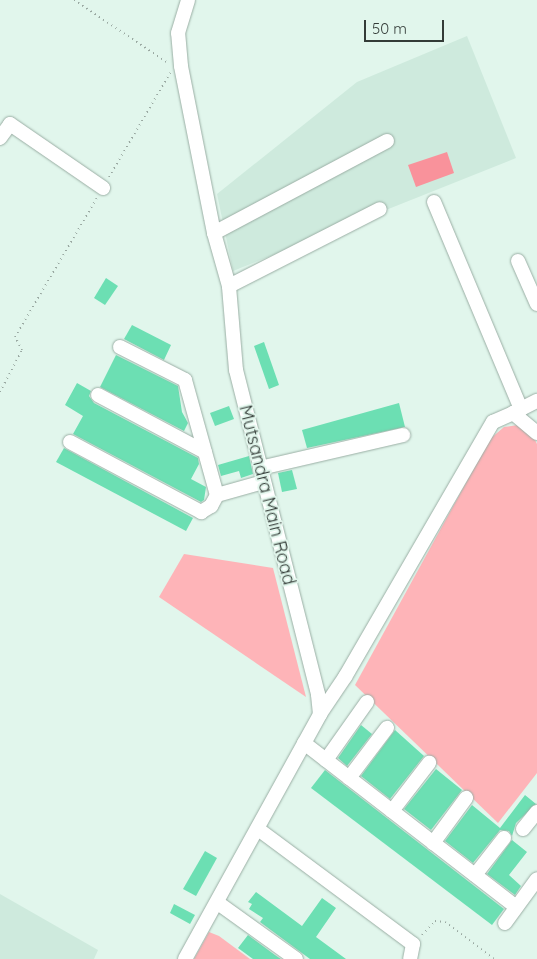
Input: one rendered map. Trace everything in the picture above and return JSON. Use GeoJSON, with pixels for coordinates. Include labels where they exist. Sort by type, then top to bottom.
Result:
{"type":"FeatureCollection","features":[{"type":"Feature","properties":{"kind":"street","name":"Mutsandra Main Road"},"geometry":{"type":"LineString","coordinates":[[188,0],[178,33],[180,53],[214,233],[230,286],[236,370],[318,694],[320,714]]}},
{"type":"Feature","properties":{"kind":"street"},"geometry":{"type":"LineString","coordinates":[[0,138],[10,124],[103,188]]}},
{"type":"Feature","properties":{"kind":"street"},"geometry":{"type":"LineString","coordinates":[[214,233],[387,141]]}},
{"type":"Feature","properties":{"kind":"street"},"geometry":{"type":"LineString","coordinates":[[434,202],[517,411],[537,433]]}},
{"type":"Feature","properties":{"kind":"street"},"geometry":{"type":"LineString","coordinates":[[230,286],[380,209]]}},
{"type":"Feature","properties":{"kind":"street"},"geometry":{"type":"LineString","coordinates":[[518,261],[537,304]]}},
{"type":"Feature","properties":{"kind":"street"},"geometry":{"type":"LineString","coordinates":[[70,442],[201,512],[211,506],[217,495],[186,380],[120,347]]}},
{"type":"Feature","properties":{"kind":"street"},"geometry":{"type":"LineString","coordinates":[[98,395],[205,452]]}},
{"type":"Feature","properties":{"kind":"street"},"geometry":{"type":"LineString","coordinates":[[185,959],[218,904],[320,714],[345,677],[493,422],[537,401]]}},
{"type":"Feature","properties":{"kind":"street"},"geometry":{"type":"LineString","coordinates":[[260,468],[403,435]]}},
{"type":"Feature","properties":{"kind":"street"},"geometry":{"type":"LineString","coordinates":[[217,495],[264,482]]}},
{"type":"Feature","properties":{"kind":"street"},"geometry":{"type":"LineString","coordinates":[[326,760],[367,702]]}},
{"type":"Feature","properties":{"kind":"street"},"geometry":{"type":"LineString","coordinates":[[349,778],[387,728]]}},
{"type":"Feature","properties":{"kind":"street"},"geometry":{"type":"LineString","coordinates":[[304,743],[516,907]]}},
{"type":"Feature","properties":{"kind":"street"},"geometry":{"type":"LineString","coordinates":[[392,811],[429,763]]}},
{"type":"Feature","properties":{"kind":"street"},"geometry":{"type":"LineString","coordinates":[[433,843],[466,798]]}},
{"type":"Feature","properties":{"kind":"street"},"geometry":{"type":"LineString","coordinates":[[523,829],[537,812]]}},
{"type":"Feature","properties":{"kind":"street"},"geometry":{"type":"LineString","coordinates":[[258,829],[413,944],[410,959]]}},
{"type":"Feature","properties":{"kind":"street"},"geometry":{"type":"LineString","coordinates":[[475,875],[504,838]]}},
{"type":"Feature","properties":{"kind":"street"},"geometry":{"type":"LineString","coordinates":[[505,922],[537,879]]}},
{"type":"Feature","properties":{"kind":"street"},"geometry":{"type":"LineString","coordinates":[[218,904],[296,959]]}},
{"type":"Feature","properties":{"kind":"path"},"geometry":{"type":"LineString","coordinates":[[0,392],[22,350],[14,337],[174,68],[74,0]]}},
{"type":"Feature","properties":{"kind":"path"},"geometry":{"type":"LineString","coordinates":[[413,944],[435,921],[445,922],[494,959]]}},
{"type":"Feature","properties":{"kind":"shaded area"},"geometry":{"type":"Polygon","coordinates":[[[467,36],[516,158],[233,271],[217,194],[357,82],[467,36]]]}},
{"type":"Feature","properties":{"kind":"shaded area"},"geometry":{"type":"Polygon","coordinates":[[[447,152],[454,173],[416,187],[408,165],[447,152]]]}},
{"type":"Feature","properties":{"kind":"shaded area"},"geometry":{"type":"Polygon","coordinates":[[[518,425],[534,438],[537,444],[537,773],[498,823],[355,685],[490,439],[504,427],[518,425]]]}},
{"type":"Feature","properties":{"kind":"shaded area"},"geometry":{"type":"Polygon","coordinates":[[[184,554],[273,568],[306,697],[159,597],[184,554]]]}},
{"type":"Feature","properties":{"kind":"shaded area"},"geometry":{"type":"Polygon","coordinates":[[[0,894],[98,950],[94,959],[0,959],[0,894]]]}},
{"type":"Feature","properties":{"kind":"shaded area"},"geometry":{"type":"Polygon","coordinates":[[[209,932],[219,936],[250,959],[194,959],[209,932]]]}},
{"type":"Feature","properties":{"kind":"building"},"geometry":{"type":"Polygon","coordinates":[[[106,278],[118,286],[105,305],[94,298],[106,278]]]}},
{"type":"Feature","properties":{"kind":"building"},"geometry":{"type":"Polygon","coordinates":[[[132,325],[171,345],[164,360],[124,339],[132,325]]]}},
{"type":"Feature","properties":{"kind":"building"},"geometry":{"type":"Polygon","coordinates":[[[264,342],[279,385],[269,389],[254,346],[264,342]]]}},
{"type":"Feature","properties":{"kind":"building"},"geometry":{"type":"Polygon","coordinates":[[[116,355],[178,386],[182,412],[188,423],[184,431],[100,387],[116,355]]]}},
{"type":"Feature","properties":{"kind":"building"},"geometry":{"type":"Polygon","coordinates":[[[77,383],[91,391],[89,396],[94,403],[198,458],[199,464],[191,479],[206,487],[204,500],[201,502],[73,434],[83,416],[65,405],[77,383]]]}},
{"type":"Feature","properties":{"kind":"building"},"geometry":{"type":"Polygon","coordinates":[[[399,403],[405,427],[307,448],[302,430],[399,403]]]}},
{"type":"Feature","properties":{"kind":"building"},"geometry":{"type":"Polygon","coordinates":[[[229,406],[234,419],[215,426],[210,413],[229,406]]]}},
{"type":"Feature","properties":{"kind":"building"},"geometry":{"type":"Polygon","coordinates":[[[64,448],[193,518],[186,531],[56,462],[64,448]]]}},
{"type":"Feature","properties":{"kind":"building"},"geometry":{"type":"Polygon","coordinates":[[[249,456],[253,474],[241,478],[239,471],[221,476],[218,465],[249,456]]]}},
{"type":"Feature","properties":{"kind":"building"},"geometry":{"type":"Polygon","coordinates":[[[292,470],[297,489],[282,492],[278,473],[292,470]]]}},
{"type":"Feature","properties":{"kind":"building"},"geometry":{"type":"Polygon","coordinates":[[[361,725],[372,734],[347,766],[338,758],[361,725]]]}},
{"type":"Feature","properties":{"kind":"building"},"geometry":{"type":"Polygon","coordinates":[[[395,730],[424,756],[390,799],[361,776],[395,730]]]}},
{"type":"Feature","properties":{"kind":"building"},"geometry":{"type":"Polygon","coordinates":[[[436,769],[462,790],[431,830],[404,809],[436,769]]]}},
{"type":"Feature","properties":{"kind":"building"},"geometry":{"type":"Polygon","coordinates":[[[325,770],[504,909],[492,925],[311,788],[325,770]]]}},
{"type":"Feature","properties":{"kind":"building"},"geometry":{"type":"Polygon","coordinates":[[[525,795],[536,804],[516,823],[512,836],[509,831],[500,830],[473,863],[445,841],[472,805],[500,828],[525,795]]]}},
{"type":"Feature","properties":{"kind":"building"},"geometry":{"type":"Polygon","coordinates":[[[512,840],[527,852],[509,875],[521,886],[515,895],[487,874],[512,840]]]}},
{"type":"Feature","properties":{"kind":"building"},"geometry":{"type":"Polygon","coordinates":[[[205,851],[217,858],[196,896],[183,889],[205,851]]]}},
{"type":"Feature","properties":{"kind":"building"},"geometry":{"type":"Polygon","coordinates":[[[256,892],[302,926],[322,898],[336,908],[316,937],[346,959],[310,959],[260,922],[263,918],[249,909],[252,904],[248,902],[256,892]]]}},
{"type":"Feature","properties":{"kind":"building"},"geometry":{"type":"Polygon","coordinates":[[[174,904],[195,915],[190,924],[170,913],[174,904]]]}},
{"type":"Feature","properties":{"kind":"building"},"geometry":{"type":"Polygon","coordinates":[[[248,935],[281,959],[253,959],[238,948],[248,935]]]}}]}
